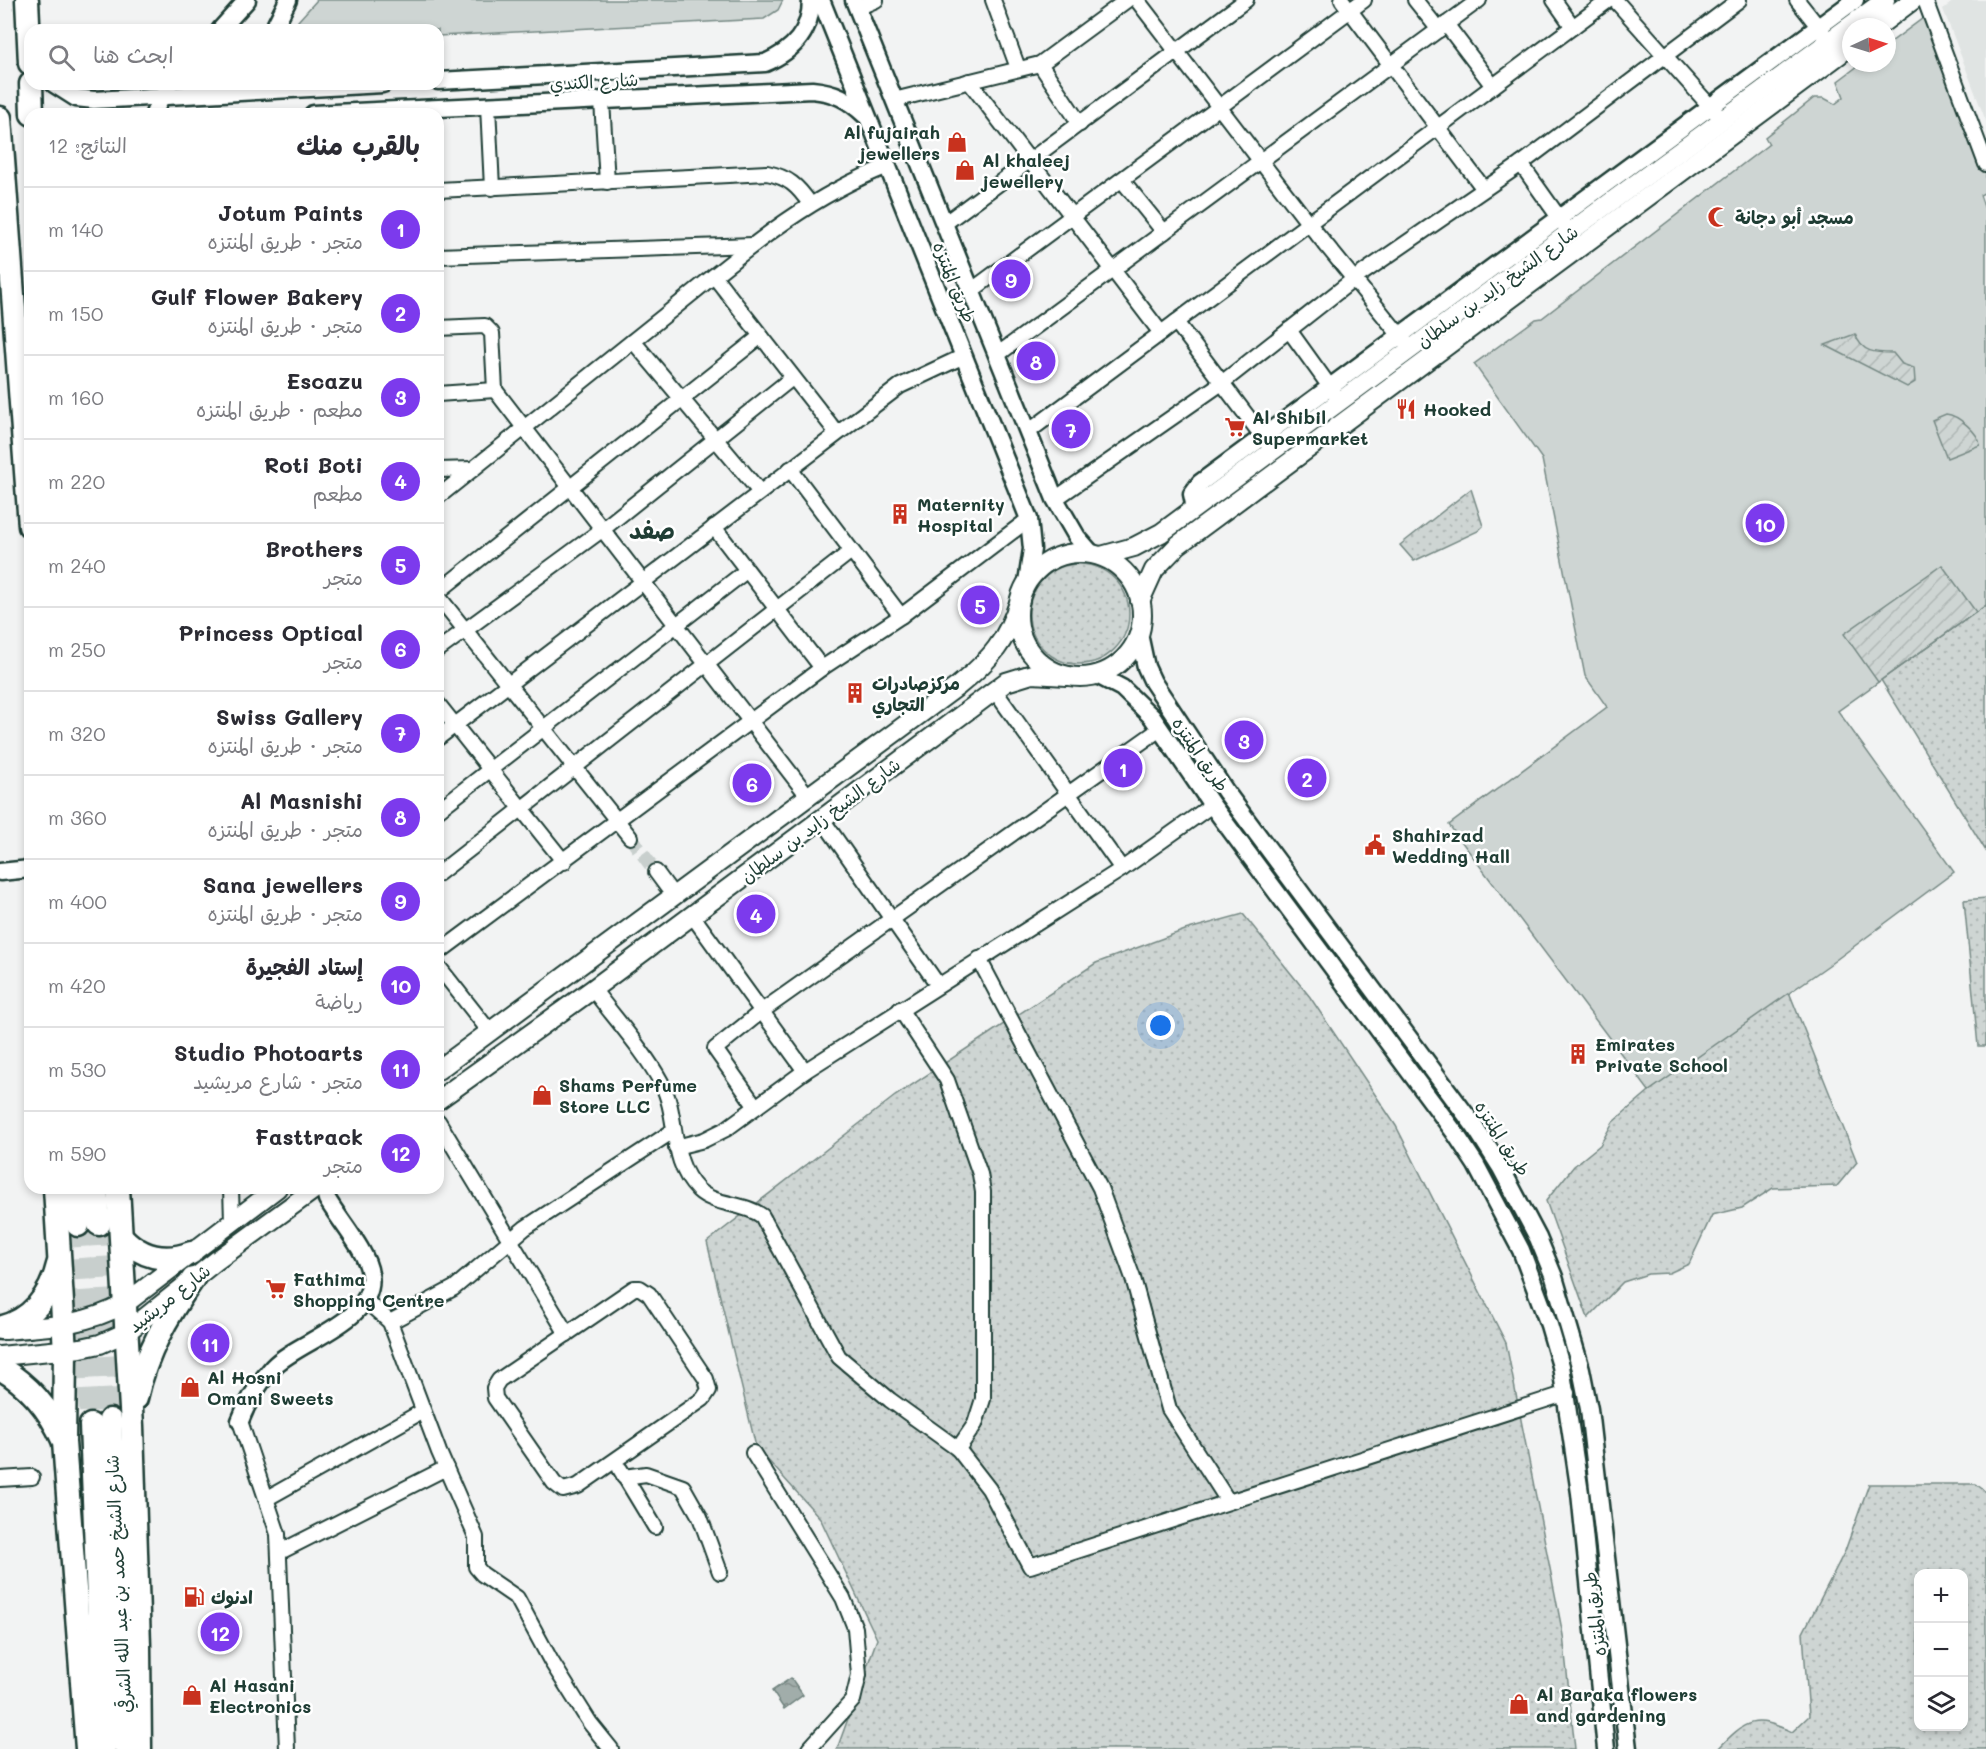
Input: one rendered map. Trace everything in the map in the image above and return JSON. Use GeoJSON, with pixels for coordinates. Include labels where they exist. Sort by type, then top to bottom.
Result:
{"type":"FeatureCollection","features":[{"type":"Feature","properties":{"kind":"highway"},"geometry":{"type":"LineString","coordinates":[[27,3],[28,24]]}},
{"type":"Feature","properties":{"kind":"highway"},"geometry":{"type":"LineString","coordinates":[[31,90],[32,108]]}},
{"type":"Feature","properties":{"kind":"highway"},"geometry":{"type":"LineString","coordinates":[[0,117],[24,444]]}},
{"type":"Feature","properties":{"kind":"highway"},"geometry":{"type":"LineString","coordinates":[[55,1194],[65,1350],[64,1442],[87,1749]]}},
{"type":"Feature","properties":{"kind":"highway"},"geometry":{"type":"LineString","coordinates":[[77,1194],[88,1225],[95,1194]]}},
{"type":"Feature","properties":{"kind":"highway"},"geometry":{"type":"LineString","coordinates":[[118,1194],[126,1304],[117,1336],[129,1367],[111,1424],[139,1646],[140,1749]]}},
{"type":"Feature","properties":{"kind":"highway"},"geometry":{"type":"LineString","coordinates":[[122,1237],[136,1250],[154,1257],[172,1258],[191,1253]]}},
{"type":"Feature","properties":{"kind":"highway"},"geometry":{"type":"LineString","coordinates":[[0,1329],[18,1322],[42,1301],[56,1272],[60,1251]]}},
{"type":"Feature","properties":{"kind":"highway"},"geometry":{"type":"LineString","coordinates":[[111,1424],[139,1388],[151,1351],[168,1316],[193,1279]]}},
{"type":"Feature","properties":{"kind":"highway"},"geometry":{"type":"LineString","coordinates":[[0,1368],[19,1381],[41,1402],[64,1442]]}},
{"type":"Feature","properties":{"kind":"highway","name":"شارع الشيخ حمد بن عبد الله الشرقي"},"geometry":{"type":"LineString","coordinates":[[104,1749],[111,1424]]}},
{"type":"Feature","properties":{"kind":"highway","name":"شارع الشيخ حمد بن عبد الله الشرقي"},"geometry":{"type":"LineString","coordinates":[[111,1424],[126,1749]]}},
{"type":"Feature","properties":{"kind":"main road","name":"شارع الشيخ زايد بن سلطان"},"geometry":{"type":"LineString","coordinates":[[1096,554],[1149,541],[1195,508],[1268,443],[1716,113],[1824,34],[1885,0]]}},
{"type":"Feature","properties":{"kind":"main road"},"geometry":{"type":"LineString","coordinates":[[1888,18],[1913,0]]}},
{"type":"Feature","properties":{"kind":"main road","name":"شارع الشيخ زايد بن سلطان"},"geometry":{"type":"LineString","coordinates":[[1140,601],[1154,570],[1178,545],[1842,53]]}},
{"type":"Feature","properties":{"kind":"main road"},"geometry":{"type":"LineString","coordinates":[[1070,553],[1096,554],[1126,573],[1140,601],[1142,617],[1139,634],[1126,656],[1113,668],[1096,675],[1067,676],[1044,666],[1027,648],[1019,624],[1020,600],[1027,582],[1050,560],[1070,553]]}},
{"type":"Feature","properties":{"kind":"main road","name":"شارع الشيخ زايد بن سلطان"},"geometry":{"type":"LineString","coordinates":[[444,1066],[987,663],[1011,626],[1020,600]]}},
{"type":"Feature","properties":{"kind":"main road","name":"شارع الشيخ زايد بن سلطان"},"geometry":{"type":"LineString","coordinates":[[444,1096],[593,989],[995,691],[1020,676],[1047,673],[1067,676]]}},
{"type":"Feature","properties":{"kind":"main road"},"geometry":{"type":"LineString","coordinates":[[232,1221],[269,1194]]}},
{"type":"Feature","properties":{"kind":"main road","name":"شارع مريشيد"},"geometry":{"type":"LineString","coordinates":[[0,1356],[65,1350],[117,1336],[308,1194]]}},
{"type":"Feature","properties":{"kind":"main road","name":"شارع مريشيد"},"geometry":{"type":"LineString","coordinates":[[0,1329],[64,1326],[103,1316],[126,1304],[232,1221]]}},
{"type":"Feature","properties":{"kind":"main road"},"geometry":{"type":"LineString","coordinates":[[62,1293],[73,1308],[87,1320],[110,1330],[117,1336]]}},
{"type":"Feature","properties":{"kind":"main road"},"geometry":{"type":"LineString","coordinates":[[64,1326],[117,1336]]}},
{"type":"Feature","properties":{"kind":"street"},"geometry":{"type":"LineString","coordinates":[[225,24],[247,0]]}},
{"type":"Feature","properties":{"kind":"street"},"geometry":{"type":"LineString","coordinates":[[276,24],[288,0]]}},
{"type":"Feature","properties":{"kind":"street","name":"شارع الكندي"},"geometry":{"type":"LineString","coordinates":[[444,81],[765,63],[783,55],[796,45],[806,27],[811,0]]}},
{"type":"Feature","properties":{"kind":"street","name":"طريق المنتزه"},"geometry":{"type":"LineString","coordinates":[[821,0],[1029,519],[1032,549],[1027,582]]}},
{"type":"Feature","properties":{"kind":"street"},"geometry":{"type":"LineString","coordinates":[[855,4],[876,0]]}},
{"type":"Feature","properties":{"kind":"street"},"geometry":{"type":"LineString","coordinates":[[993,0],[1018,68]]}},
{"type":"Feature","properties":{"kind":"street"},"geometry":{"type":"LineString","coordinates":[[894,100],[1040,64],[1127,0]]}},
{"type":"Feature","properties":{"kind":"street"},"geometry":{"type":"LineString","coordinates":[[1137,0],[1260,162],[1405,343]]}},
{"type":"Feature","properties":{"kind":"street"},"geometry":{"type":"LineString","coordinates":[[944,224],[1246,0]]}},
{"type":"Feature","properties":{"kind":"street"},"geometry":{"type":"LineString","coordinates":[[971,291],[1219,107],[1346,5],[1364,0]]}},
{"type":"Feature","properties":{"kind":"street"},"geometry":{"type":"LineString","coordinates":[[1415,0],[1442,27],[1493,86]]}},
{"type":"Feature","properties":{"kind":"street"},"geometry":{"type":"LineString","coordinates":[[997,355],[1479,0]]}},
{"type":"Feature","properties":{"kind":"street"},"geometry":{"type":"LineString","coordinates":[[1554,0],[1573,27]]}},
{"type":"Feature","properties":{"kind":"street"},"geometry":{"type":"LineString","coordinates":[[1028,432],[1609,0]]}},
{"type":"Feature","properties":{"kind":"street"},"geometry":{"type":"LineString","coordinates":[[1615,0],[1716,113]]}},
{"type":"Feature","properties":{"kind":"street"},"geometry":{"type":"LineString","coordinates":[[1055,499],[1223,382],[1354,279],[1521,164],[1739,0]]}},
{"type":"Feature","properties":{"kind":"street"},"geometry":{"type":"LineString","coordinates":[[1797,0],[1824,34],[1855,0]]}},
{"type":"Feature","properties":{"kind":"street"},"geometry":{"type":"LineString","coordinates":[[1925,0],[1986,164]]}},
{"type":"Feature","properties":{"kind":"street"},"geometry":{"type":"LineString","coordinates":[[27,3],[32,24]]}},
{"type":"Feature","properties":{"kind":"street","name":"طريق المنتزه"},"geometry":{"type":"LineString","coordinates":[[855,4],[1055,499],[1077,537],[1096,554]]}},
{"type":"Feature","properties":{"kind":"street"},"geometry":{"type":"LineString","coordinates":[[1346,5],[1484,189]]}},
{"type":"Feature","properties":{"kind":"street"},"geometry":{"type":"LineString","coordinates":[[1040,64],[1080,124]]}},
{"type":"Feature","properties":{"kind":"street"},"geometry":{"type":"LineString","coordinates":[[969,81],[1161,333]]}},
{"type":"Feature","properties":{"kind":"street"},"geometry":{"type":"LineString","coordinates":[[62,90],[85,100],[160,90]]}},
{"type":"Feature","properties":{"kind":"street"},"geometry":{"type":"LineString","coordinates":[[157,108],[167,90]]}},
{"type":"Feature","properties":{"kind":"street"},"geometry":{"type":"LineString","coordinates":[[356,90],[361,94],[362,100],[358,108]]}},
{"type":"Feature","properties":{"kind":"street","name":"شارع الكندي"},"geometry":{"type":"LineString","coordinates":[[444,108],[812,90],[831,91],[848,99],[868,118]]}},
{"type":"Feature","properties":{"kind":"street"},"geometry":{"type":"LineString","coordinates":[[602,101],[607,182]]}},
{"type":"Feature","properties":{"kind":"street"},"geometry":{"type":"LineString","coordinates":[[488,106],[492,188]]}},
{"type":"Feature","properties":{"kind":"street"},"geometry":{"type":"LineString","coordinates":[[1521,164],[1565,225]]}},
{"type":"Feature","properties":{"kind":"street"},"geometry":{"type":"LineString","coordinates":[[444,492],[753,245],[810,204],[848,182],[888,166]]}},
{"type":"Feature","properties":{"kind":"street"},"geometry":{"type":"LineString","coordinates":[[444,190],[767,173],[784,177],[801,190],[810,204]]}},
{"type":"Feature","properties":{"kind":"street"},"geometry":{"type":"LineString","coordinates":[[1122,180],[1164,232]]}},
{"type":"Feature","properties":{"kind":"street"},"geometry":{"type":"LineString","coordinates":[[444,256],[753,245]]}},
{"type":"Feature","properties":{"kind":"street"},"geometry":{"type":"LineString","coordinates":[[714,276],[837,433]]}},
{"type":"Feature","properties":{"kind":"street"},"geometry":{"type":"LineString","coordinates":[[1176,322],[1268,443]]}},
{"type":"Feature","properties":{"kind":"street"},"geometry":{"type":"LineString","coordinates":[[444,328],[485,326],[492,333],[495,390],[526,426],[808,796]]}},
{"type":"Feature","properties":{"kind":"street"},"geometry":{"type":"LineString","coordinates":[[1289,330],[1335,394]]}},
{"type":"Feature","properties":{"kind":"street"},"geometry":{"type":"LineString","coordinates":[[444,589],[761,336]]}},
{"type":"Feature","properties":{"kind":"street"},"geometry":{"type":"LineString","coordinates":[[633,341],[759,492]]}},
{"type":"Feature","properties":{"kind":"street"},"geometry":{"type":"LineString","coordinates":[[444,733],[900,386],[964,356]]}},
{"type":"Feature","properties":{"kind":"street"},"geometry":{"type":"LineString","coordinates":[[444,645],[603,529],[792,378]]}},
{"type":"Feature","properties":{"kind":"street"},"geometry":{"type":"LineString","coordinates":[[444,394],[495,390]]}},
{"type":"Feature","properties":{"kind":"street"},"geometry":{"type":"LineString","coordinates":[[444,470],[473,469]]}},
{"type":"Feature","properties":{"kind":"street"},"geometry":{"type":"LineString","coordinates":[[790,469],[850,552],[901,616]]}},
{"type":"Feature","properties":{"kind":"street"},"geometry":{"type":"LineString","coordinates":[[444,944],[564,862],[822,668],[901,616],[1029,519]]}},
{"type":"Feature","properties":{"kind":"street"},"geometry":{"type":"LineString","coordinates":[[714,527],[776,611],[822,668]]}},
{"type":"Feature","properties":{"kind":"street"},"geometry":{"type":"LineString","coordinates":[[444,869],[850,552]]}},
{"type":"Feature","properties":{"kind":"street"},"geometry":{"type":"LineString","coordinates":[[444,805],[746,571]]}},
{"type":"Feature","properties":{"kind":"street"},"geometry":{"type":"LineString","coordinates":[[444,602],[630,837]]}},
{"type":"Feature","properties":{"kind":"street","name":"طريق المنتزه"},"geometry":{"type":"LineString","coordinates":[[1139,634],[1146,667],[1167,705],[1226,792],[1475,1127],[1501,1168],[1538,1238],[1554,1277],[1581,1369],[1589,1409],[1628,1749]]}},
{"type":"Feature","properties":{"kind":"street","name":"طريق المنتزه"},"geometry":{"type":"LineString","coordinates":[[1096,675],[1133,697],[1160,729],[1212,805],[1476,1165],[1529,1269],[1549,1325],[1567,1394],[1580,1493],[1591,1624],[1606,1749]]}},
{"type":"Feature","properties":{"kind":"street"},"geometry":{"type":"LineString","coordinates":[[995,691],[1122,869]]}},
{"type":"Feature","properties":{"kind":"street"},"geometry":{"type":"LineString","coordinates":[[444,711],[564,862]]}},
{"type":"Feature","properties":{"kind":"street"},"geometry":{"type":"LineString","coordinates":[[756,1107],[715,1049],[762,1011],[1160,729]]}},
{"type":"Feature","properties":{"kind":"street"},"geometry":{"type":"LineString","coordinates":[[676,1148],[704,1140],[726,1129],[805,1071],[1122,869],[1212,805]]}},
{"type":"Feature","properties":{"kind":"street"},"geometry":{"type":"LineString","coordinates":[[822,819],[938,985]]}},
{"type":"Feature","properties":{"kind":"street"},"geometry":{"type":"LineString","coordinates":[[0,872],[24,870]]}},
{"type":"Feature","properties":{"kind":"street"},"geometry":{"type":"LineString","coordinates":[[656,872],[673,895]]}},
{"type":"Feature","properties":{"kind":"street"},"geometry":{"type":"LineString","coordinates":[[692,915],[805,1071]]}},
{"type":"Feature","properties":{"kind":"street"},"geometry":{"type":"LineString","coordinates":[[979,960],[1100,1188],[1133,1278],[1169,1409],[1228,1501]]}},
{"type":"Feature","properties":{"kind":"street"},"geometry":{"type":"LineString","coordinates":[[444,974],[490,1032]]}},
{"type":"Feature","properties":{"kind":"street"},"geometry":{"type":"LineString","coordinates":[[593,989],[661,1082],[683,1170],[701,1192],[748,1207],[762,1216],[839,1357],[890,1400],[958,1449],[989,1489],[1030,1566],[1567,1394]]}},
{"type":"Feature","properties":{"kind":"street"},"geometry":{"type":"LineString","coordinates":[[900,1009],[947,1080],[980,1174],[983,1192],[983,1399],[975,1424],[958,1449]]}},
{"type":"Feature","properties":{"kind":"street"},"geometry":{"type":"LineString","coordinates":[[444,1131],[567,1334]]}},
{"type":"Feature","properties":{"kind":"street"},"geometry":{"type":"LineString","coordinates":[[390,1322],[454,1288],[525,1228],[673,1131]]}},
{"type":"Feature","properties":{"kind":"street"},"geometry":{"type":"LineString","coordinates":[[231,1194],[232,1221]]}},
{"type":"Feature","properties":{"kind":"street"},"geometry":{"type":"LineString","coordinates":[[286,1749],[280,1552],[273,1515],[240,1421],[253,1395],[274,1367],[350,1317],[365,1300],[371,1285],[367,1261],[326,1194]]}},
{"type":"Feature","properties":{"kind":"street"},"geometry":{"type":"LineString","coordinates":[[640,1288],[649,1294],[708,1384],[709,1390],[703,1399],[614,1460],[573,1489],[558,1487],[494,1393],[499,1380],[629,1291],[640,1288]]}},
{"type":"Feature","properties":{"kind":"street"},"geometry":{"type":"LineString","coordinates":[[365,1300],[390,1322],[423,1411],[476,1537],[476,1567],[482,1574],[517,1598],[551,1661],[590,1723],[611,1749]]}},
{"type":"Feature","properties":{"kind":"street"},"geometry":{"type":"LineString","coordinates":[[266,1499],[423,1411]]}},
{"type":"Feature","properties":{"kind":"street"},"geometry":{"type":"LineString","coordinates":[[753,1453],[843,1598],[855,1629],[859,1675],[853,1700],[809,1749]]}},
{"type":"Feature","properties":{"kind":"street"},"geometry":{"type":"LineString","coordinates":[[614,1460],[655,1527]]}},
{"type":"Feature","properties":{"kind":"street"},"geometry":{"type":"LineString","coordinates":[[280,1552],[446,1468]]}},
{"type":"Feature","properties":{"kind":"street"},"geometry":{"type":"LineString","coordinates":[[624,1477],[646,1474],[683,1486],[700,1517],[720,1572]]}},
{"type":"Feature","properties":{"kind":"street"},"geometry":{"type":"LineString","coordinates":[[0,1479],[32,1477]]}},
{"type":"Feature","properties":{"kind":"street"},"geometry":{"type":"LineString","coordinates":[[1591,1624],[1602,1662],[1611,1665],[1618,1658]]}},
{"type":"Feature","properties":{"kind":"shaded area"},"geometry":{"type":"Polygon","coordinates":[[[317,0],[783,0],[778,10],[764,19],[444,36],[444,24],[298,24],[298,21],[317,0]]]}},
{"type":"Feature","properties":{"kind":"shaded area"},"geometry":{"type":"Polygon","coordinates":[[[1955,0],[1986,0],[1986,121],[1943,9],[1955,0]]]}},
{"type":"Feature","properties":{"kind":"shaded area"},"geometry":{"type":"Polygon","coordinates":[[[1926,16],[1986,173],[1986,192],[1980,195],[1986,212],[1986,605],[1838,711],[1954,872],[1829,965],[1649,1091],[1449,825],[1607,707],[1585,676],[1542,459],[1474,364],[1536,319],[1542,318],[1769,144],[1765,137],[1814,98],[1824,98],[1835,104],[1844,97],[1838,81],[1850,72],[1896,72],[1896,38],[1926,16]]]}},
{"type":"Feature","properties":{"kind":"shaded area"},"geometry":{"type":"Polygon","coordinates":[[[1855,334],[1861,345],[1870,351],[1893,353],[1902,364],[1914,368],[1915,382],[1907,387],[1825,345],[1855,334]]]}},
{"type":"Feature","properties":{"kind":"shaded area"},"geometry":{"type":"Polygon","coordinates":[[[1946,414],[1967,425],[1976,435],[1980,445],[1947,458],[1932,420],[1946,414]]]}},
{"type":"Feature","properties":{"kind":"shaded area"},"geometry":{"type":"Polygon","coordinates":[[[1471,489],[1483,526],[1478,531],[1414,561],[1400,545],[1471,489]]]}},
{"type":"Feature","properties":{"kind":"shaded area"},"geometry":{"type":"Polygon","coordinates":[[[1079,564],[1098,568],[1114,579],[1125,595],[1129,614],[1125,633],[1114,649],[1098,660],[1079,664],[1060,660],[1044,649],[1033,633],[1029,614],[1033,595],[1044,579],[1060,568],[1079,564]]]}},
{"type":"Feature","properties":{"kind":"shaded area"},"geometry":{"type":"Polygon","coordinates":[[[1942,565],[1976,612],[1878,682],[1844,634],[1942,565]]]}},
{"type":"Feature","properties":{"kind":"shaded area"},"geometry":{"type":"Polygon","coordinates":[[[1986,605],[1986,851],[1881,680],[1986,605]]]}},
{"type":"Feature","properties":{"kind":"shaded area"},"geometry":{"type":"Polygon","coordinates":[[[1986,898],[1986,1046],[1978,1046],[1964,900],[1986,898]]]}},
{"type":"Feature","properties":{"kind":"shaded area"},"geometry":{"type":"Polygon","coordinates":[[[1243,914],[1310,997],[1396,1126],[1506,1343],[1563,1635],[1575,1749],[837,1749],[877,1639],[820,1518],[756,1447],[707,1242],[895,1096],[1096,963],[1185,930],[1243,914]]]}},
{"type":"Feature","properties":{"kind":"shaded area"},"geometry":{"type":"Polygon","coordinates":[[[1789,992],[1857,1162],[1837,1186],[1773,1188],[1742,1208],[1712,1215],[1689,1264],[1669,1273],[1648,1274],[1623,1282],[1588,1318],[1546,1201],[1574,1166],[1600,1145],[1613,1122],[1649,1091],[1789,992]]]}},
{"type":"Feature","properties":{"kind":"shaded area"},"geometry":{"type":"Polygon","coordinates":[[[1869,1484],[1976,1484],[1986,1492],[1986,1749],[1718,1749],[1736,1731],[1752,1723],[1769,1723],[1792,1732],[1809,1716],[1803,1633],[1845,1551],[1869,1484]]]}},
{"type":"Feature","properties":{"kind":"water"},"geometry":{"type":"Polygon","coordinates":[[[791,1678],[803,1695],[784,1709],[772,1691],[791,1678]]]}},
{"type":"Feature","properties":{"kind":"tunnel"},"geometry":{"type":"LineString","coordinates":[[630,837],[656,872]]}},
{"type":"Feature","properties":{"kind":"tunnel"},"geometry":{"type":"LineString","coordinates":[[99,1224],[110,1420]]}},
{"type":"Feature","properties":{"kind":"tunnel"},"geometry":{"type":"LineString","coordinates":[[78,1225],[91,1425]]}},
{"type":"Feature","properties":{"kind":"place","name":"Al fujairah jewellers"},"geometry":{"type":"Point","coordinates":[957,142]}},
{"type":"Feature","properties":{"kind":"place","name":"Al khaleej jewellery"},"geometry":{"type":"Point","coordinates":[965,170]}},
{"type":"Feature","properties":{"kind":"place","name":"مسجد أبو دجانة"},"geometry":{"type":"Point","coordinates":[1718,217]}},
{"type":"Feature","properties":{"kind":"place","name":"Sana jewellers"},"geometry":{"type":"Point","coordinates":[1011,279]}},
{"type":"Feature","properties":{"kind":"place","name":"Al Masnishi"},"geometry":{"type":"Point","coordinates":[1036,361]}},
{"type":"Feature","properties":{"kind":"place","name":"Hooked"},"geometry":{"type":"Point","coordinates":[1406,409]}},
{"type":"Feature","properties":{"kind":"place","name":"Al Shibil Supermarket"},"geometry":{"type":"Point","coordinates":[1235,427]}},
{"type":"Feature","properties":{"kind":"place","name":"Swiss Gallery"},"geometry":{"type":"Point","coordinates":[1071,429]}},
{"type":"Feature","properties":{"kind":"place","name":"Maternity Hospital"},"geometry":{"type":"Point","coordinates":[900,514]}},
{"type":"Feature","properties":{"kind":"place","name":"إستاد الفجيرة"},"geometry":{"type":"Point","coordinates":[1765,523]}},
{"type":"Feature","properties":{"kind":"place","name":"Brothers"},"geometry":{"type":"Point","coordinates":[980,605]}},
{"type":"Feature","properties":{"kind":"place","name":"مركزصادرات التجاري"},"geometry":{"type":"Point","coordinates":[855,693]}},
{"type":"Feature","properties":{"kind":"place","name":"Escazu"},"geometry":{"type":"Point","coordinates":[1244,740]}},
{"type":"Feature","properties":{"kind":"place","name":"Jotum Paints"},"geometry":{"type":"Point","coordinates":[1123,768]}},
{"type":"Feature","properties":{"kind":"place","name":"Gulf Flower Bakery"},"geometry":{"type":"Point","coordinates":[1307,778]}},
{"type":"Feature","properties":{"kind":"place","name":"Princess Optical"},"geometry":{"type":"Point","coordinates":[752,783]}},
{"type":"Feature","properties":{"kind":"place","name":"Shahirzad Wedding Hall"},"geometry":{"type":"Point","coordinates":[1375,845]}},
{"type":"Feature","properties":{"kind":"place","name":"Roti Boti"},"geometry":{"type":"Point","coordinates":[756,914]}},
{"type":"Feature","properties":{"kind":"place","name":"Emirates Private School"},"geometry":{"type":"Point","coordinates":[1578,1054]}},
{"type":"Feature","properties":{"kind":"place","name":"Shams Perfume Store LLC"},"geometry":{"type":"Point","coordinates":[542,1095]}},
{"type":"Feature","properties":{"kind":"place","name":"Fathima Shopping Centre"},"geometry":{"type":"Point","coordinates":[276,1289]}},
{"type":"Feature","properties":{"kind":"place","name":"Studio Photoarts"},"geometry":{"type":"Point","coordinates":[210,1343]}},
{"type":"Feature","properties":{"kind":"place","name":"Al Hosni Omani Sweets"},"geometry":{"type":"Point","coordinates":[190,1387]}},
{"type":"Feature","properties":{"kind":"place","name":"ادنوك"},"geometry":{"type":"Point","coordinates":[194,1597]}},
{"type":"Feature","properties":{"kind":"place","name":"Fasttrack"},"geometry":{"type":"Point","coordinates":[220,1632]}},
{"type":"Feature","properties":{"kind":"place","name":"Al Hasani Electronics"},"geometry":{"type":"Point","coordinates":[192,1695]}},
{"type":"Feature","properties":{"kind":"place","name":"Al Baraka flowers and gardening"},"geometry":{"type":"Point","coordinates":[1519,1704]}},
{"type":"Feature","properties":{"kind":"district","name":"صفد"},"geometry":{"type":"Point","coordinates":[652,529]}}]}
